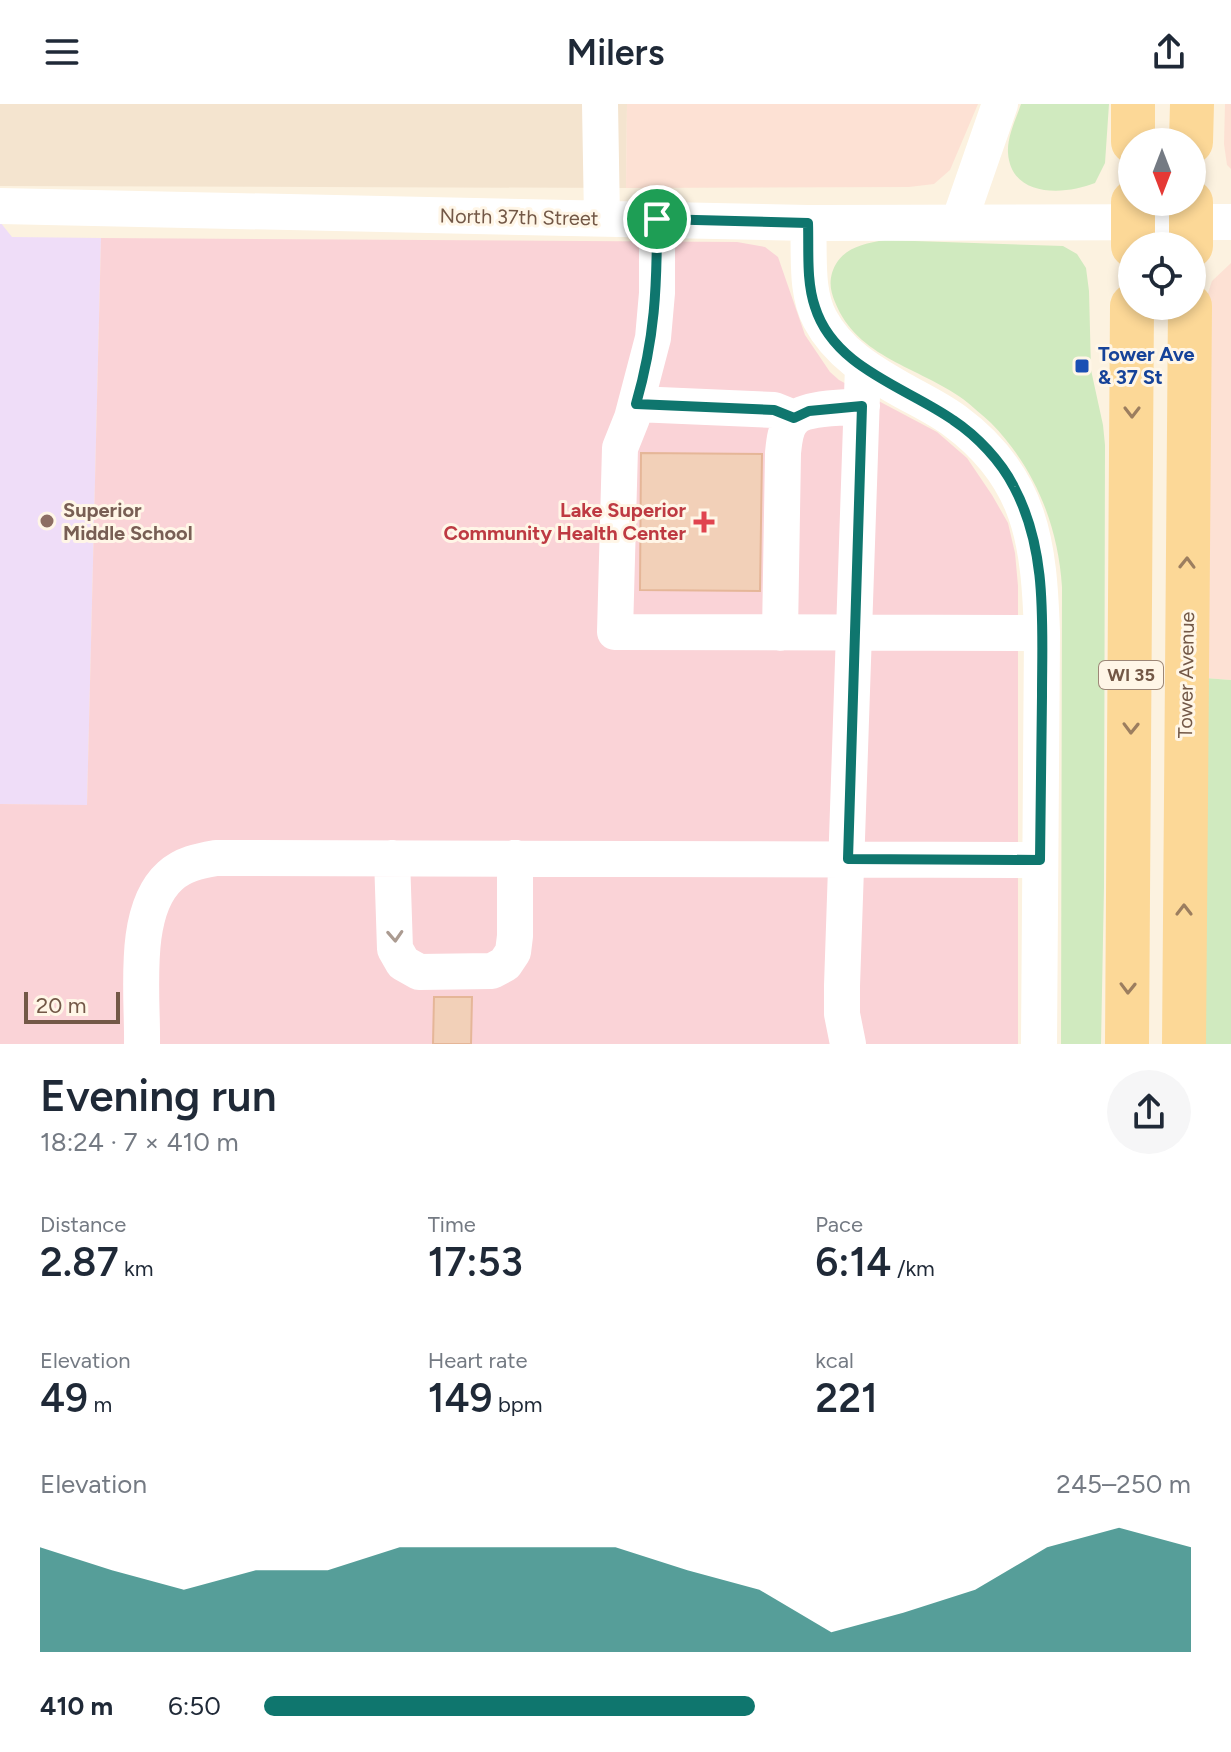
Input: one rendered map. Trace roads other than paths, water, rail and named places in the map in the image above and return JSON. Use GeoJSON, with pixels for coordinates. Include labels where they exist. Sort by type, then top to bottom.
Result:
{"type":"FeatureCollection","features":[{"type":"Feature","properties":{"kind":"main road"},"geometry":{"type":"LineString","coordinates":[[1133,104],[1133,128]]}},
{"type":"Feature","properties":{"kind":"main road"},"geometry":{"type":"LineString","coordinates":[[1191,128],[1192,104]]}},
{"type":"Feature","properties":{"kind":"main road","name":"WI 35"},"geometry":{"type":"LineString","coordinates":[[1127,1044],[1132,320]]}},
{"type":"Feature","properties":{"kind":"main road","name":"Tower Avenue"},"geometry":{"type":"LineString","coordinates":[[1184,1044],[1190,320]]}},
{"type":"Feature","properties":{"kind":"street"},"geometry":{"type":"LineString","coordinates":[[600,104],[602,218]]}},
{"type":"Feature","properties":{"kind":"street"},"geometry":{"type":"LineString","coordinates":[[959,222],[1000,104]]}},
{"type":"Feature","properties":{"kind":"street","name":"North 37th Street"},"geometry":{"type":"LineString","coordinates":[[0,206],[808,223],[1201,223]]}},
{"type":"Feature","properties":{"kind":"street"},"geometry":{"type":"LineString","coordinates":[[657,219],[657,293],[653,338],[636,404],[620,448],[615,632],[1042,633]]}},
{"type":"Feature","properties":{"kind":"street"},"geometry":{"type":"LineString","coordinates":[[808,223],[811,290],[815,307],[830,336],[863,366],[953,419],[996,460],[1012,483],[1030,521],[1040,571],[1042,633],[1039,1044]]}},
{"type":"Feature","properties":{"kind":"street"},"geometry":{"type":"LineString","coordinates":[[848,1044],[842,1014],[842,986],[863,366]]}},
{"type":"Feature","properties":{"kind":"street"},"geometry":{"type":"LineString","coordinates":[[636,404],[774,410],[794,418]]}},
{"type":"Feature","properties":{"kind":"street"},"geometry":{"type":"LineString","coordinates":[[780,633],[785,438],[794,418],[809,411],[862,406]]}},
{"type":"Feature","properties":{"kind":"street"},"geometry":{"type":"LineString","coordinates":[[142,1044],[143,947],[147,914],[155,895],[170,876],[190,863],[216,858],[1040,860]]}},
{"type":"Feature","properties":{"kind":"street"},"geometry":{"type":"LineString","coordinates":[[392,858],[395,949],[403,963],[419,972],[492,971],[505,964],[513,952],[515,936],[515,858]]}},
{"type":"Feature","properties":{"kind":"place","name":"Tower Ave & 37 St"},"geometry":{"type":"Point","coordinates":[1082,366]}},
{"type":"Feature","properties":{"kind":"place","name":"Superior Middle School"},"geometry":{"type":"Point","coordinates":[47,521]}},
{"type":"Feature","properties":{"kind":"place","name":"Lake Superior Community Health Center"},"geometry":{"type":"Point","coordinates":[704,522]}}]}
